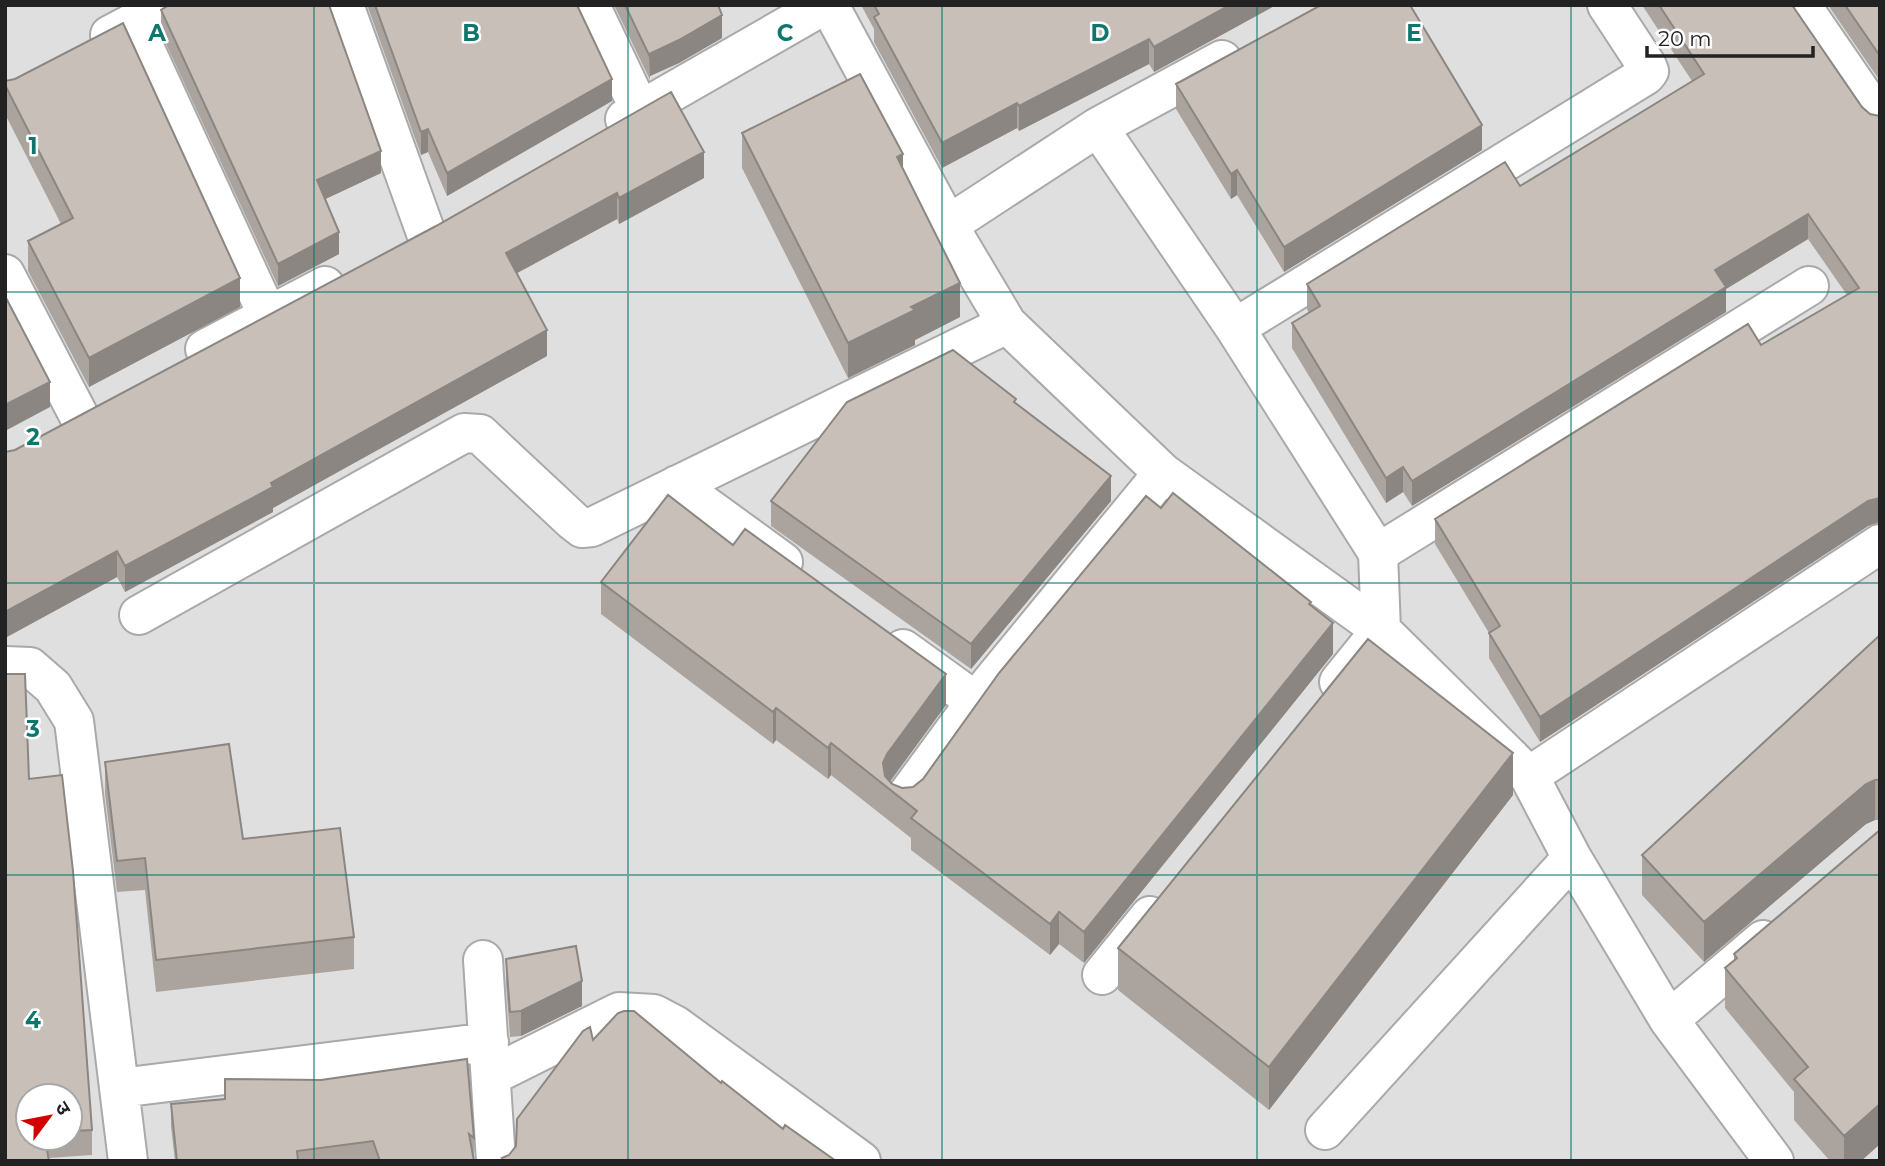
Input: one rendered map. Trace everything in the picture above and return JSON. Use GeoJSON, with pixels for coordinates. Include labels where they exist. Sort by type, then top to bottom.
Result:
{"type":"FeatureCollection","features":[{"type":"Feature","properties":{"kind":"street"},"geometry":{"type":"LineString","coordinates":[[75,53],[167,5]]}},
{"type":"Feature","properties":{"kind":"street"},"geometry":{"type":"LineString","coordinates":[[344,5],[414,239],[461,213]]}},
{"type":"Feature","properties":{"kind":"street"},"geometry":{"type":"LineString","coordinates":[[590,5],[640,110]]}},
{"type":"Feature","properties":{"kind":"street"},"geometry":{"type":"LineString","coordinates":[[592,138],[824,5]]}},
{"type":"Feature","properties":{"kind":"street"},"geometry":{"type":"LineString","coordinates":[[829,5],[948,225],[1007,324],[1163,473],[1381,630],[1528,776],[1572,858],[1669,1020],[1774,1161]]}},
{"type":"Feature","properties":{"kind":"street"},"geometry":{"type":"LineString","coordinates":[[1235,327],[1646,75],[1649,71],[1647,66],[1607,5]]}},
{"type":"Feature","properties":{"kind":"street"},"geometry":{"type":"LineString","coordinates":[[1801,5],[1880,120]]}},
{"type":"Feature","properties":{"kind":"street"},"geometry":{"type":"LineString","coordinates":[[133,23],[268,316]]}},
{"type":"Feature","properties":{"kind":"street"},"geometry":{"type":"LineString","coordinates":[[948,225],[1098,127],[1251,44]]}},
{"type":"Feature","properties":{"kind":"street"},"geometry":{"type":"LineString","coordinates":[[1098,127],[1235,327],[1378,553],[1381,630],[1320,705]]}},
{"type":"Feature","properties":{"kind":"street"},"geometry":{"type":"LineString","coordinates":[[173,366],[353,271]]}},
{"type":"Feature","properties":{"kind":"street"},"geometry":{"type":"LineString","coordinates":[[5,274],[67,423],[115,397]]}},
{"type":"Feature","properties":{"kind":"street"},"geometry":{"type":"LineString","coordinates":[[1378,553],[1809,286]]}},
{"type":"Feature","properties":{"kind":"street"},"geometry":{"type":"LineString","coordinates":[[139,615],[464,433],[480,435],[582,528],[592,527],[1007,324]]}},
{"type":"Feature","properties":{"kind":"street"},"geometry":{"type":"LineString","coordinates":[[905,797],[979,697],[1163,473]]}},
{"type":"Feature","properties":{"kind":"street"},"geometry":{"type":"LineString","coordinates":[[677,485],[813,583]]}},
{"type":"Feature","properties":{"kind":"street"},"geometry":{"type":"LineString","coordinates":[[1528,776],[1880,544]]}},
{"type":"Feature","properties":{"kind":"street"},"geometry":{"type":"LineString","coordinates":[[880,632],[971,698],[979,697]]}},
{"type":"Feature","properties":{"kind":"street"},"geometry":{"type":"LineString","coordinates":[[5,666],[30,667],[53,687],[74,721],[128,1161]]}},
{"type":"Feature","properties":{"kind":"street"},"geometry":{"type":"LineString","coordinates":[[1325,1130],[1572,858]]}},
{"type":"Feature","properties":{"kind":"street"},"geometry":{"type":"LineString","coordinates":[[1102,975],[1172,888]]}},
{"type":"Feature","properties":{"kind":"street"},"geometry":{"type":"LineString","coordinates":[[1669,1020],[1785,921]]}},
{"type":"Feature","properties":{"kind":"street"},"geometry":{"type":"LineString","coordinates":[[483,960],[496,1161]]}},
{"type":"Feature","properties":{"kind":"street"},"geometry":{"type":"LineString","coordinates":[[120,1088],[490,1059],[619,1012],[654,1014],[675,1026],[861,1161]]}},
{"type":"Feature","properties":{"kind":"shaded area"},"geometry":{"type":"Polygon","coordinates":[[[5,5],[1880,5],[1880,1161],[5,1161],[5,5]]]}},
{"type":"Feature","properties":{"kind":"building"},"geometry":{"type":"Polygon","coordinates":[[[169,5],[329,5],[381,151],[317,180],[339,232],[278,264],[161,10],[169,5]]]}},
{"type":"Feature","properties":{"kind":"building"},"geometry":{"type":"Polygon","coordinates":[[[375,5],[577,5],[612,79],[447,173],[428,129],[421,132],[375,5]]]}},
{"type":"Feature","properties":{"kind":"building"},"geometry":{"type":"Polygon","coordinates":[[[625,5],[718,5],[722,15],[649,54],[650,57],[625,5]]]}},
{"type":"Feature","properties":{"kind":"building"},"geometry":{"type":"Polygon","coordinates":[[[874,5],[1230,5],[1154,47],[1149,39],[942,143],[874,17],[879,14],[874,5]]]}},
{"type":"Feature","properties":{"kind":"building"},"geometry":{"type":"Polygon","coordinates":[[[1321,5],[1410,5],[1482,125],[1284,247],[1237,170],[1231,174],[1176,84],[1321,5]]]}},
{"type":"Feature","properties":{"kind":"building"},"geometry":{"type":"Polygon","coordinates":[[[1659,5],[1792,5],[1862,107],[1870,114],[1880,116],[1880,498],[1868,501],[1540,717],[1489,633],[1500,626],[1435,519],[1748,324],[1761,345],[1859,288],[1808,214],[1715,270],[1726,287],[1412,481],[1403,467],[1386,478],[1292,323],[1320,306],[1307,284],[1505,162],[1520,186],[1704,74],[1659,5]]]}},
{"type":"Feature","properties":{"kind":"building"},"geometry":{"type":"Polygon","coordinates":[[[1845,5],[1880,5],[1880,56],[1845,5]]]}},
{"type":"Feature","properties":{"kind":"building"},"geometry":{"type":"Polygon","coordinates":[[[123,23],[240,278],[89,358],[28,241],[73,218],[5,81],[15,79],[123,23]]]}},
{"type":"Feature","properties":{"kind":"building"},"geometry":{"type":"Polygon","coordinates":[[[860,74],[903,154],[897,157],[960,283],[911,307],[915,310],[848,343],[742,133],[860,74]]]}},
{"type":"Feature","properties":{"kind":"building"},"geometry":{"type":"Polygon","coordinates":[[[671,92],[704,152],[619,198],[617,193],[506,253],[547,330],[271,483],[273,487],[125,566],[117,551],[5,612],[5,452],[15,450],[436,226],[671,92]]]}},
{"type":"Feature","properties":{"kind":"building"},"geometry":{"type":"Polygon","coordinates":[[[5,296],[50,382],[5,405],[5,296]]]}},
{"type":"Feature","properties":{"kind":"building"},"geometry":{"type":"Polygon","coordinates":[[[953,350],[1016,399],[1014,402],[1111,476],[971,644],[771,501],[847,402],[953,350]]]}},
{"type":"Feature","properties":{"kind":"building"},"geometry":{"type":"Polygon","coordinates":[[[1173,493],[1311,602],[1309,604],[1333,623],[1084,932],[1059,912],[1050,924],[911,818],[917,811],[831,743],[828,748],[776,708],[773,712],[601,582],[668,495],[733,545],[745,529],[946,674],[883,763],[885,776],[892,784],[902,788],[913,787],[923,779],[999,673],[1146,496],[1161,508],[1173,493]]]}},
{"type":"Feature","properties":{"kind":"building"},"geometry":{"type":"Polygon","coordinates":[[[1880,635],[1880,780],[1866,784],[1704,922],[1642,855],[1880,635]]]}},
{"type":"Feature","properties":{"kind":"building"},"geometry":{"type":"Polygon","coordinates":[[[1368,639],[1513,753],[1269,1067],[1118,948],[1368,639]]]}},
{"type":"Feature","properties":{"kind":"building"},"geometry":{"type":"Polygon","coordinates":[[[5,674],[25,674],[29,779],[62,775],[73,871],[92,1130],[84,1130],[84,1082],[14,1082],[14,1152],[47,1152],[49,1161],[5,1161],[5,674]]]}},
{"type":"Feature","properties":{"kind":"building"},"geometry":{"type":"Polygon","coordinates":[[[229,744],[243,839],[340,828],[354,937],[156,960],[145,858],[117,861],[105,762],[229,744]]]}},
{"type":"Feature","properties":{"kind":"building"},"geometry":{"type":"Polygon","coordinates":[[[1880,830],[1880,1104],[1844,1136],[1794,1079],[1808,1067],[1725,968],[1737,958],[1734,954],[1880,830]]]}},
{"type":"Feature","properties":{"kind":"building"},"geometry":{"type":"Polygon","coordinates":[[[576,946],[582,981],[521,1011],[510,1012],[506,959],[576,946]]]}},
{"type":"Feature","properties":{"kind":"building"},"geometry":{"type":"Polygon","coordinates":[[[634,1011],[721,1083],[722,1081],[783,1129],[785,1125],[836,1161],[506,1161],[502,1158],[509,1155],[516,1146],[517,1119],[583,1031],[590,1027],[593,1040],[618,1013],[634,1011]]]}},
{"type":"Feature","properties":{"kind":"building"},"geometry":{"type":"Polygon","coordinates":[[[467,1059],[474,1138],[469,1134],[474,1161],[380,1161],[373,1141],[297,1151],[298,1161],[177,1161],[171,1104],[225,1099],[225,1079],[321,1080],[467,1059]]]}}]}
